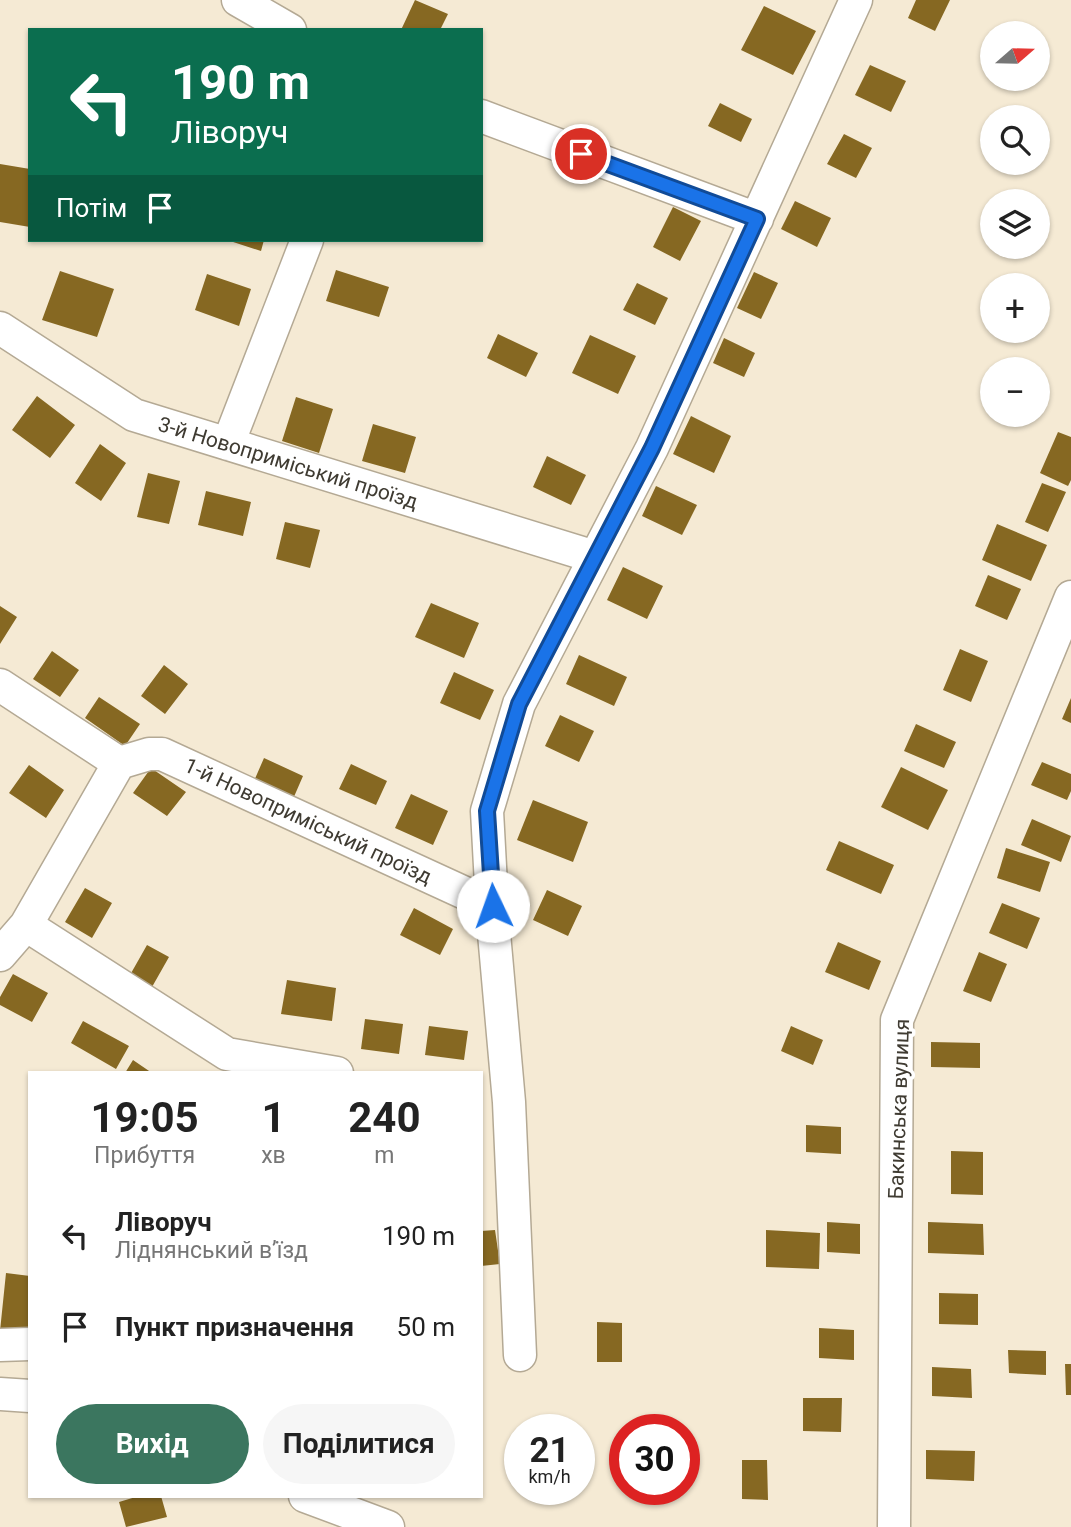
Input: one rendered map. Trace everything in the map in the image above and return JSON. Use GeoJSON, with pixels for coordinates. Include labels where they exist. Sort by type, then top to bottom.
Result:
{"type":"FeatureCollection","features":[{"type":"Feature","properties":{"kind":"street"},"geometry":{"type":"LineString","coordinates":[[238,0],[287,28]]}},
{"type":"Feature","properties":{"kind":"street"},"geometry":{"type":"LineString","coordinates":[[520,1355],[495,1100],[493,906],[487,811],[519,704],[652,448],[856,0]]}},
{"type":"Feature","properties":{"kind":"street"},"geometry":{"type":"LineString","coordinates":[[483,117],[757,219]]}},
{"type":"Feature","properties":{"kind":"street"},"geometry":{"type":"LineString","coordinates":[[228,444],[306,242]]}},
{"type":"Feature","properties":{"kind":"street","name":"3-й Новоприміський проїзд"},"geometry":{"type":"LineString","coordinates":[[0,328],[134,415],[595,557]]}},
{"type":"Feature","properties":{"kind":"street","name":"Бакинська вулиця"},"geometry":{"type":"LineString","coordinates":[[894,1527],[897,1020],[1071,597]]}},
{"type":"Feature","properties":{"kind":"street"},"geometry":{"type":"LineString","coordinates":[[0,685],[119,763],[26,925],[0,956]]}},
{"type":"Feature","properties":{"kind":"street","name":"1-й Новоприміський проїзд"},"geometry":{"type":"LineString","coordinates":[[119,763],[149,754],[162,754],[493,906]]}},
{"type":"Feature","properties":{"kind":"street"},"geometry":{"type":"LineString","coordinates":[[26,925],[227,1054],[325,1071]]}},
{"type":"Feature","properties":{"kind":"street"},"geometry":{"type":"LineString","coordinates":[[0,1345],[28,1344]]}},
{"type":"Feature","properties":{"kind":"street"},"geometry":{"type":"LineString","coordinates":[[0,1394],[28,1396]]}},
{"type":"Feature","properties":{"kind":"street"},"geometry":{"type":"LineString","coordinates":[[316,1509],[388,1527]]}},
{"type":"Feature","properties":{"kind":"building"},"geometry":{"type":"Polygon","coordinates":[[[415,0],[448,14],[441,28],[402,28],[415,0]]]}},
{"type":"Feature","properties":{"kind":"building"},"geometry":{"type":"Polygon","coordinates":[[[916,0],[950,0],[935,31],[908,18],[916,0]]]}},
{"type":"Feature","properties":{"kind":"building"},"geometry":{"type":"Polygon","coordinates":[[[764,6],[816,31],[793,75],[741,50],[764,6]]]}},
{"type":"Feature","properties":{"kind":"building"},"geometry":{"type":"Polygon","coordinates":[[[870,65],[906,81],[891,112],[855,95],[870,65]]]}},
{"type":"Feature","properties":{"kind":"building"},"geometry":{"type":"Polygon","coordinates":[[[720,103],[752,119],[741,142],[708,126],[720,103]]]}},
{"type":"Feature","properties":{"kind":"building"},"geometry":{"type":"Polygon","coordinates":[[[844,134],[872,148],[856,178],[827,164],[844,134]]]}},
{"type":"Feature","properties":{"kind":"building"},"geometry":{"type":"Polygon","coordinates":[[[0,164],[28,169],[28,227],[0,222],[0,164]]]}},
{"type":"Feature","properties":{"kind":"building"},"geometry":{"type":"Polygon","coordinates":[[[795,201],[831,218],[817,247],[781,229],[795,201]]]}},
{"type":"Feature","properties":{"kind":"building"},"geometry":{"type":"Polygon","coordinates":[[[673,207],[701,221],[680,261],[653,247],[673,207]]]}},
{"type":"Feature","properties":{"kind":"building"},"geometry":{"type":"Polygon","coordinates":[[[233,242],[263,242],[261,251],[233,242]]]}},
{"type":"Feature","properties":{"kind":"building"},"geometry":{"type":"Polygon","coordinates":[[[336,270],[389,287],[379,317],[326,301],[336,270]]]}},
{"type":"Feature","properties":{"kind":"building"},"geometry":{"type":"Polygon","coordinates":[[[60,271],[114,289],[97,337],[42,320],[60,271]]]}},
{"type":"Feature","properties":{"kind":"building"},"geometry":{"type":"Polygon","coordinates":[[[754,272],[778,283],[761,319],[737,308],[754,272]]]}},
{"type":"Feature","properties":{"kind":"building"},"geometry":{"type":"Polygon","coordinates":[[[207,274],[251,289],[239,326],[195,310],[207,274]]]}},
{"type":"Feature","properties":{"kind":"building"},"geometry":{"type":"Polygon","coordinates":[[[637,283],[668,298],[655,325],[623,310],[637,283]]]}},
{"type":"Feature","properties":{"kind":"building"},"geometry":{"type":"Polygon","coordinates":[[[498,334],[538,353],[526,377],[487,358],[498,334]]]}},
{"type":"Feature","properties":{"kind":"building"},"geometry":{"type":"Polygon","coordinates":[[[590,335],[636,356],[618,394],[572,373],[590,335]]]}},
{"type":"Feature","properties":{"kind":"building"},"geometry":{"type":"Polygon","coordinates":[[[724,338],[755,353],[744,377],[713,363],[724,338]]]}},
{"type":"Feature","properties":{"kind":"building"},"geometry":{"type":"Polygon","coordinates":[[[37,396],[75,425],[50,458],[12,430],[37,396]]]}},
{"type":"Feature","properties":{"kind":"building"},"geometry":{"type":"Polygon","coordinates":[[[296,397],[333,409],[319,453],[282,441],[296,397]]]}},
{"type":"Feature","properties":{"kind":"building"},"geometry":{"type":"Polygon","coordinates":[[[691,416],[731,436],[714,473],[673,454],[691,416]]]}},
{"type":"Feature","properties":{"kind":"building"},"geometry":{"type":"Polygon","coordinates":[[[373,424],[416,437],[405,473],[362,461],[373,424]]]}},
{"type":"Feature","properties":{"kind":"building"},"geometry":{"type":"Polygon","coordinates":[[[1058,432],[1071,437],[1071,480],[1068,486],[1040,473],[1058,432]]]}},
{"type":"Feature","properties":{"kind":"building"},"geometry":{"type":"Polygon","coordinates":[[[100,444],[126,463],[101,501],[75,483],[100,444]]]}},
{"type":"Feature","properties":{"kind":"building"},"geometry":{"type":"Polygon","coordinates":[[[547,456],[586,475],[571,505],[533,487],[547,456]]]}},
{"type":"Feature","properties":{"kind":"building"},"geometry":{"type":"Polygon","coordinates":[[[148,473],[180,481],[169,524],[137,517],[148,473]]]}},
{"type":"Feature","properties":{"kind":"building"},"geometry":{"type":"Polygon","coordinates":[[[1042,483],[1066,492],[1048,532],[1025,522],[1042,483]]]}},
{"type":"Feature","properties":{"kind":"building"},"geometry":{"type":"Polygon","coordinates":[[[656,486],[697,505],[682,535],[642,516],[656,486]]]}},
{"type":"Feature","properties":{"kind":"building"},"geometry":{"type":"Polygon","coordinates":[[[206,491],[251,502],[243,536],[198,525],[206,491]]]}},
{"type":"Feature","properties":{"kind":"building"},"geometry":{"type":"Polygon","coordinates":[[[285,522],[320,530],[310,568],[276,559],[285,522]]]}},
{"type":"Feature","properties":{"kind":"building"},"geometry":{"type":"Polygon","coordinates":[[[997,524],[1047,545],[1031,581],[982,560],[997,524]]]}},
{"type":"Feature","properties":{"kind":"building"},"geometry":{"type":"Polygon","coordinates":[[[623,567],[663,586],[647,619],[607,600],[623,567]]]}},
{"type":"Feature","properties":{"kind":"building"},"geometry":{"type":"Polygon","coordinates":[[[988,575],[1021,589],[1007,620],[975,606],[988,575]]]}},
{"type":"Feature","properties":{"kind":"building"},"geometry":{"type":"Polygon","coordinates":[[[431,603],[479,623],[464,658],[415,637],[431,603]]]}},
{"type":"Feature","properties":{"kind":"building"},"geometry":{"type":"Polygon","coordinates":[[[0,606],[17,617],[0,644],[0,606]]]}},
{"type":"Feature","properties":{"kind":"building"},"geometry":{"type":"Polygon","coordinates":[[[960,649],[988,661],[971,702],[943,690],[960,649]]]}},
{"type":"Feature","properties":{"kind":"building"},"geometry":{"type":"Polygon","coordinates":[[[52,651],[79,670],[60,697],[33,679],[52,651]]]}},
{"type":"Feature","properties":{"kind":"building"},"geometry":{"type":"Polygon","coordinates":[[[579,655],[627,677],[614,706],[566,684],[579,655]]]}},
{"type":"Feature","properties":{"kind":"building"},"geometry":{"type":"Polygon","coordinates":[[[164,665],[188,684],[165,714],[141,696],[164,665]]]}},
{"type":"Feature","properties":{"kind":"building"},"geometry":{"type":"Polygon","coordinates":[[[454,672],[494,690],[480,720],[440,703],[454,672]]]}},
{"type":"Feature","properties":{"kind":"building"},"geometry":{"type":"Polygon","coordinates":[[[99,697],[140,724],[125,746],[85,718],[99,697]]]}},
{"type":"Feature","properties":{"kind":"building"},"geometry":{"type":"Polygon","coordinates":[[[1071,698],[1071,723],[1062,719],[1071,698]]]}},
{"type":"Feature","properties":{"kind":"building"},"geometry":{"type":"Polygon","coordinates":[[[560,715],[594,731],[579,762],[545,746],[560,715]]]}},
{"type":"Feature","properties":{"kind":"building"},"geometry":{"type":"Polygon","coordinates":[[[916,724],[956,742],[944,768],[904,751],[916,724]]]}},
{"type":"Feature","properties":{"kind":"building"},"geometry":{"type":"Polygon","coordinates":[[[264,758],[303,776],[293,799],[254,781],[264,758]]]}},
{"type":"Feature","properties":{"kind":"building"},"geometry":{"type":"Polygon","coordinates":[[[1042,762],[1071,774],[1071,791],[1067,800],[1031,785],[1042,762]]]}},
{"type":"Feature","properties":{"kind":"building"},"geometry":{"type":"Polygon","coordinates":[[[351,764],[387,781],[376,805],[339,789],[351,764]]]}},
{"type":"Feature","properties":{"kind":"building"},"geometry":{"type":"Polygon","coordinates":[[[29,765],[64,790],[46,818],[9,793],[29,765]]]}},
{"type":"Feature","properties":{"kind":"building"},"geometry":{"type":"Polygon","coordinates":[[[901,767],[948,790],[928,830],[881,807],[901,767]]]}},
{"type":"Feature","properties":{"kind":"building"},"geometry":{"type":"Polygon","coordinates":[[[151,768],[186,792],[167,816],[133,793],[151,768]]]}},
{"type":"Feature","properties":{"kind":"building"},"geometry":{"type":"Polygon","coordinates":[[[411,794],[448,811],[433,845],[395,828],[411,794]]]}},
{"type":"Feature","properties":{"kind":"building"},"geometry":{"type":"Polygon","coordinates":[[[533,800],[588,822],[573,862],[517,840],[533,800]]]}},
{"type":"Feature","properties":{"kind":"building"},"geometry":{"type":"Polygon","coordinates":[[[1032,819],[1071,836],[1061,862],[1021,845],[1032,819]]]}},
{"type":"Feature","properties":{"kind":"building"},"geometry":{"type":"Polygon","coordinates":[[[839,841],[894,865],[881,894],[826,870],[839,841]]]}},
{"type":"Feature","properties":{"kind":"building"},"geometry":{"type":"Polygon","coordinates":[[[1006,848],[1050,862],[1040,892],[997,878],[1006,848]]]}},
{"type":"Feature","properties":{"kind":"building"},"geometry":{"type":"Polygon","coordinates":[[[85,888],[112,903],[92,938],[65,922],[85,888]]]}},
{"type":"Feature","properties":{"kind":"building"},"geometry":{"type":"Polygon","coordinates":[[[547,890],[582,906],[568,936],[533,920],[547,890]]]}},
{"type":"Feature","properties":{"kind":"building"},"geometry":{"type":"Polygon","coordinates":[[[1002,903],[1040,918],[1027,949],[989,933],[1002,903]]]}},
{"type":"Feature","properties":{"kind":"building"},"geometry":{"type":"Polygon","coordinates":[[[414,908],[453,929],[440,955],[400,935],[414,908]]]}},
{"type":"Feature","properties":{"kind":"building"},"geometry":{"type":"Polygon","coordinates":[[[838,942],[881,961],[869,990],[825,972],[838,942]]]}},
{"type":"Feature","properties":{"kind":"building"},"geometry":{"type":"Polygon","coordinates":[[[147,945],[169,957],[152,987],[130,975],[147,945]]]}},
{"type":"Feature","properties":{"kind":"building"},"geometry":{"type":"Polygon","coordinates":[[[979,952],[1007,964],[991,1002],[963,991],[979,952]]]}},
{"type":"Feature","properties":{"kind":"building"},"geometry":{"type":"Polygon","coordinates":[[[13,974],[48,993],[32,1022],[0,1005],[0,997],[13,974]]]}},
{"type":"Feature","properties":{"kind":"building"},"geometry":{"type":"Polygon","coordinates":[[[287,980],[336,988],[332,1021],[281,1014],[287,980]]]}},
{"type":"Feature","properties":{"kind":"building"},"geometry":{"type":"Polygon","coordinates":[[[365,1019],[403,1024],[399,1054],[361,1049],[365,1019]]]}},
{"type":"Feature","properties":{"kind":"building"},"geometry":{"type":"Polygon","coordinates":[[[83,1021],[129,1046],[116,1069],[71,1043],[83,1021]]]}},
{"type":"Feature","properties":{"kind":"building"},"geometry":{"type":"Polygon","coordinates":[[[429,1026],[468,1031],[464,1060],[425,1055],[429,1026]]]}},
{"type":"Feature","properties":{"kind":"building"},"geometry":{"type":"Polygon","coordinates":[[[791,1026],[823,1040],[813,1065],[781,1051],[791,1026]]]}},
{"type":"Feature","properties":{"kind":"building"},"geometry":{"type":"Polygon","coordinates":[[[931,1042],[980,1043],[980,1068],[931,1067],[931,1042]]]}},
{"type":"Feature","properties":{"kind":"building"},"geometry":{"type":"Polygon","coordinates":[[[133,1060],[149,1071],[126,1071],[133,1060]]]}},
{"type":"Feature","properties":{"kind":"building"},"geometry":{"type":"Polygon","coordinates":[[[806,1125],[841,1127],[841,1154],[806,1152],[806,1125]]]}},
{"type":"Feature","properties":{"kind":"building"},"geometry":{"type":"Polygon","coordinates":[[[951,1151],[983,1152],[983,1195],[951,1194],[951,1151]]]}},
{"type":"Feature","properties":{"kind":"building"},"geometry":{"type":"Polygon","coordinates":[[[827,1222],[860,1224],[860,1254],[827,1252],[827,1222]]]}},
{"type":"Feature","properties":{"kind":"building"},"geometry":{"type":"Polygon","coordinates":[[[928,1222],[983,1224],[984,1255],[928,1253],[928,1222]]]}},
{"type":"Feature","properties":{"kind":"building"},"geometry":{"type":"Polygon","coordinates":[[[495,1230],[500,1264],[483,1266],[483,1231],[495,1230]]]}},
{"type":"Feature","properties":{"kind":"building"},"geometry":{"type":"Polygon","coordinates":[[[766,1230],[820,1233],[819,1269],[766,1267],[766,1230]]]}},
{"type":"Feature","properties":{"kind":"building"},"geometry":{"type":"Polygon","coordinates":[[[6,1273],[28,1276],[28,1335],[0,1331],[6,1273]]]}},
{"type":"Feature","properties":{"kind":"building"},"geometry":{"type":"Polygon","coordinates":[[[939,1293],[978,1294],[978,1325],[939,1324],[939,1293]]]}},
{"type":"Feature","properties":{"kind":"building"},"geometry":{"type":"Polygon","coordinates":[[[597,1322],[622,1323],[622,1362],[597,1362],[597,1322]]]}},
{"type":"Feature","properties":{"kind":"building"},"geometry":{"type":"Polygon","coordinates":[[[819,1328],[854,1330],[854,1360],[819,1358],[819,1328]]]}},
{"type":"Feature","properties":{"kind":"building"},"geometry":{"type":"Polygon","coordinates":[[[1008,1350],[1046,1351],[1046,1375],[1009,1373],[1008,1350]]]}},
{"type":"Feature","properties":{"kind":"building"},"geometry":{"type":"Polygon","coordinates":[[[1065,1364],[1071,1364],[1071,1395],[1066,1395],[1065,1364]]]}},
{"type":"Feature","properties":{"kind":"building"},"geometry":{"type":"Polygon","coordinates":[[[932,1367],[971,1369],[972,1398],[932,1396],[932,1367]]]}},
{"type":"Feature","properties":{"kind":"building"},"geometry":{"type":"Polygon","coordinates":[[[803,1398],[842,1398],[841,1432],[803,1431],[803,1398]]]}},
{"type":"Feature","properties":{"kind":"building"},"geometry":{"type":"Polygon","coordinates":[[[926,1450],[975,1451],[974,1481],[926,1479],[926,1450]]]}},
{"type":"Feature","properties":{"kind":"building"},"geometry":{"type":"Polygon","coordinates":[[[742,1460],[767,1460],[768,1500],[742,1499],[742,1460]]]}},
{"type":"Feature","properties":{"kind":"building"},"geometry":{"type":"Polygon","coordinates":[[[132,1498],[162,1498],[167,1517],[126,1527],[119,1502],[132,1498]]]}},
{"type":"Feature","properties":{"kind":"route"},"geometry":{"type":"LineString","coordinates":[[493,906],[487,811],[519,704],[652,448],[757,219],[581,154]]}}]}
